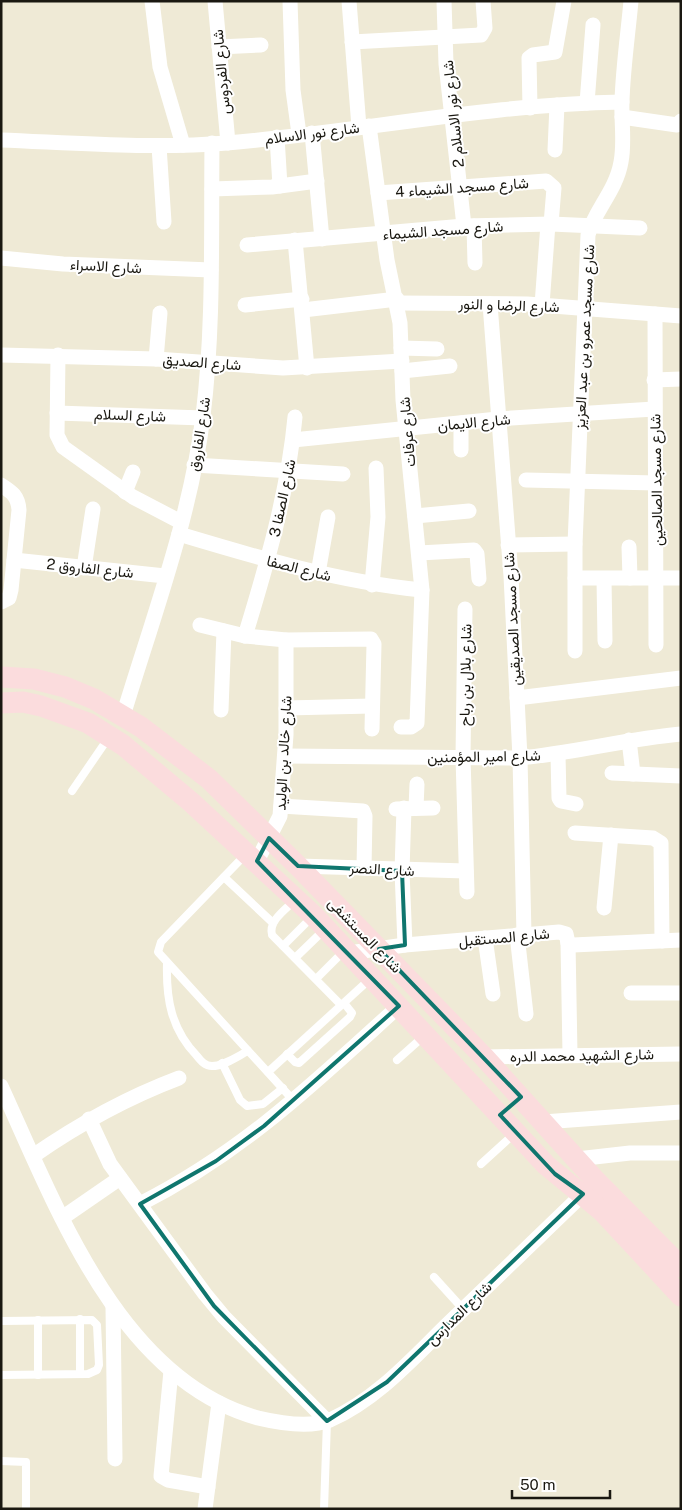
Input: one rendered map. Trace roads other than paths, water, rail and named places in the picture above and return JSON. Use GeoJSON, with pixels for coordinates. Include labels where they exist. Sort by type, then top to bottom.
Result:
{"type":"FeatureCollection","features":[{"type":"Feature","properties":{"kind":"street"},"geometry":{"type":"LineString","coordinates":[[152,1],[160,67],[184,145]]}},
{"type":"Feature","properties":{"kind":"street","name":"شارع الفردوس"},"geometry":{"type":"LineString","coordinates":[[215,1],[228,143]]}},
{"type":"Feature","properties":{"kind":"street"},"geometry":{"type":"LineString","coordinates":[[290,1],[293,90],[317,181],[322,239]]}},
{"type":"Feature","properties":{"kind":"street","name":"شارع عرفات"},"geometry":{"type":"LineString","coordinates":[[348,1],[364,127],[378,193],[387,260],[397,301],[406,429],[422,590],[417,723],[411,727],[401,727]]}},
{"type":"Feature","properties":{"kind":"street","name":"شارع نور الاسلام 2"},"geometry":{"type":"LineString","coordinates":[[444,1],[452,117],[461,187],[475,263]]}},
{"type":"Feature","properties":{"kind":"street"},"geometry":{"type":"LineString","coordinates":[[352,42],[481,35],[484,32],[483,1]]}},
{"type":"Feature","properties":{"kind":"street","name":"شارع مسجد عمرو بن عبد العزيز"},"geometry":{"type":"LineString","coordinates":[[575,651],[575,578],[580,413],[591,226],[612,190],[621,164],[625,138],[622,110],[631,1]]}},
{"type":"Feature","properties":{"kind":"street"},"geometry":{"type":"LineString","coordinates":[[530,108],[529,58],[533,55],[556,52],[564,2]]}},
{"type":"Feature","properties":{"kind":"street"},"geometry":{"type":"LineString","coordinates":[[587,103],[593,25]]}},
{"type":"Feature","properties":{"kind":"street"},"geometry":{"type":"LineString","coordinates":[[219,47],[261,45]]}},
{"type":"Feature","properties":{"kind":"street","name":"شارع نور الاسلام"},"geometry":{"type":"LineString","coordinates":[[1,140],[159,146],[228,143],[587,103],[622,110],[677,125],[681,121]]}},
{"type":"Feature","properties":{"kind":"street"},"geometry":{"type":"LineString","coordinates":[[555,150],[557,106]]}},
{"type":"Feature","properties":{"kind":"street"},"geometry":{"type":"LineString","coordinates":[[277,137],[280,186]]}},
{"type":"Feature","properties":{"kind":"street","name":"شارع الفاروق"},"geometry":{"type":"LineString","coordinates":[[124,716],[180,528],[203,418],[208,362],[212,144]]}},
{"type":"Feature","properties":{"kind":"street"},"geometry":{"type":"LineString","coordinates":[[159,146],[164,222]]}},
{"type":"Feature","properties":{"kind":"street"},"geometry":{"type":"LineString","coordinates":[[212,189],[280,186],[317,181]]}},
{"type":"Feature","properties":{"kind":"street","name":"شارع مسجد الشيماء 4"},"geometry":{"type":"LineString","coordinates":[[378,193],[546,182],[554,188],[549,224]]}},
{"type":"Feature","properties":{"kind":"street"},"geometry":{"type":"LineString","coordinates":[[542,305],[549,224]]}},
{"type":"Feature","properties":{"kind":"street","name":"شارع مسجد الشيماء"},"geometry":{"type":"LineString","coordinates":[[247,245],[469,226],[549,224],[640,228]]}},
{"type":"Feature","properties":{"kind":"street"},"geometry":{"type":"LineString","coordinates":[[295,240],[307,368]]}},
{"type":"Feature","properties":{"kind":"street","name":"شارع الاسراء"},"geometry":{"type":"LineString","coordinates":[[1,258],[63,264],[211,270]]}},
{"type":"Feature","properties":{"kind":"street","name":"شارع الرضا و النور"},"geometry":{"type":"LineString","coordinates":[[245,305],[397,301],[542,305],[681,316]]}},
{"type":"Feature","properties":{"kind":"street","name":"شارع مسجد الصديقين"},"geometry":{"type":"LineString","coordinates":[[490,304],[517,698],[520,758],[521,935],[526,1014]]}},
{"type":"Feature","properties":{"kind":"street"},"geometry":{"type":"LineString","coordinates":[[156,359],[160,313]]}},
{"type":"Feature","properties":{"kind":"street","name":"شارع مسجد الصالحين"},"geometry":{"type":"LineString","coordinates":[[654,314],[656,645]]}},
{"type":"Feature","properties":{"kind":"street"},"geometry":{"type":"LineString","coordinates":[[402,360],[437,349]]}},
{"type":"Feature","properties":{"kind":"street","name":"شارع الصديق"},"geometry":{"type":"LineString","coordinates":[[1,355],[156,359],[283,368],[307,368],[402,360]]}},
{"type":"Feature","properties":{"kind":"street"},"geometry":{"type":"LineString","coordinates":[[57,413],[58,355]]}},
{"type":"Feature","properties":{"kind":"street"},"geometry":{"type":"LineString","coordinates":[[402,360],[450,366]]}},
{"type":"Feature","properties":{"kind":"street"},"geometry":{"type":"LineString","coordinates":[[654,380],[681,379]]}},
{"type":"Feature","properties":{"kind":"street","name":"شارع الايمان"},"geometry":{"type":"LineString","coordinates":[[293,440],[498,419],[654,409]]}},
{"type":"Feature","properties":{"kind":"street","name":"شارع السلام"},"geometry":{"type":"LineString","coordinates":[[57,413],[203,418]]}},
{"type":"Feature","properties":{"kind":"street","name":"شارع الصفا"},"geometry":{"type":"LineString","coordinates":[[57,413],[57,435],[63,447],[180,528],[268,560],[318,573],[372,585],[422,590]]}},
{"type":"Feature","properties":{"kind":"street","name":"شارع الصفا 3"},"geometry":{"type":"LineString","coordinates":[[245,636],[268,560],[289,471],[295,417]]}},
{"type":"Feature","properties":{"kind":"street"},"geometry":{"type":"LineString","coordinates":[[461,423],[461,450]]}},
{"type":"Feature","properties":{"kind":"street"},"geometry":{"type":"LineString","coordinates":[[194,465],[342,474]]}},
{"type":"Feature","properties":{"kind":"street"},"geometry":{"type":"LineString","coordinates":[[372,585],[378,517],[376,468]]}},
{"type":"Feature","properties":{"kind":"street"},"geometry":{"type":"LineString","coordinates":[[126,492],[134,472]]}},
{"type":"Feature","properties":{"kind":"street"},"geometry":{"type":"LineString","coordinates":[[526,480],[656,483]]}},
{"type":"Feature","properties":{"kind":"street"},"geometry":{"type":"LineString","coordinates":[[1,485],[13,492],[18,500],[20,510],[9,598],[1,602]]}},
{"type":"Feature","properties":{"kind":"street"},"geometry":{"type":"LineString","coordinates":[[84,568],[94,509]]}},
{"type":"Feature","properties":{"kind":"street"},"geometry":{"type":"LineString","coordinates":[[415,516],[469,511]]}},
{"type":"Feature","properties":{"kind":"street"},"geometry":{"type":"LineString","coordinates":[[318,573],[328,518]]}},
{"type":"Feature","properties":{"kind":"street"},"geometry":{"type":"LineString","coordinates":[[508,545],[576,544]]}},
{"type":"Feature","properties":{"kind":"street"},"geometry":{"type":"LineString","coordinates":[[629,547],[630,578]]}},
{"type":"Feature","properties":{"kind":"street"},"geometry":{"type":"LineString","coordinates":[[418,553],[474,550],[477,554],[479,579]]}},
{"type":"Feature","properties":{"kind":"street","name":"شارع الفاروق 2"},"geometry":{"type":"LineString","coordinates":[[14,560],[165,576]]}},
{"type":"Feature","properties":{"kind":"street"},"geometry":{"type":"LineString","coordinates":[[575,578],[681,578]]}},
{"type":"Feature","properties":{"kind":"street"},"geometry":{"type":"LineString","coordinates":[[604,579],[605,641]]}},
{"type":"Feature","properties":{"kind":"street","name":"شارع بلال بن رباح"},"geometry":{"type":"LineString","coordinates":[[465,609],[463,757],[466,892]]}},
{"type":"Feature","properties":{"kind":"street"},"geometry":{"type":"LineString","coordinates":[[200,625],[245,636],[286,640],[371,638],[374,644],[372,729]]}},
{"type":"Feature","properties":{"kind":"street"},"geometry":{"type":"LineString","coordinates":[[221,710],[224,631]]}},
{"type":"Feature","properties":{"kind":"street","name":"شارع خالد بن الوليد"},"geometry":{"type":"LineString","coordinates":[[253,857],[269,838],[277,824],[281,806],[285,756],[286,640]]}},
{"type":"Feature","properties":{"kind":"street","name":"شارع المستشفى"},"geometry":{"type":"LineString","coordinates":[[1,677],[34,679],[65,687],[94,699],[124,716],[174,751],[202,774],[298,866],[484,1057],[577,1159],[680,1266]]}},
{"type":"Feature","properties":{"kind":"street"},"geometry":{"type":"LineString","coordinates":[[517,698],[681,678]]}},
{"type":"Feature","properties":{"kind":"street","name":"شارع المستشفى"},"geometry":{"type":"LineString","coordinates":[[1,702],[23,702],[59,710],[88,723],[110,735],[158,773],[253,857],[297,899],[555,1174],[583,1194],[609,1218],[681,1296]]}},
{"type":"Feature","properties":{"kind":"street"},"geometry":{"type":"LineString","coordinates":[[286,708],[372,706]]}},
{"type":"Feature","properties":{"kind":"street","name":"شارع امير المؤمنين"},"geometry":{"type":"LineString","coordinates":[[285,756],[520,758],[558,755],[629,740],[681,734]]}},
{"type":"Feature","properties":{"kind":"street"},"geometry":{"type":"LineString","coordinates":[[629,740],[633,774]]}},
{"type":"Feature","properties":{"kind":"street"},"geometry":{"type":"LineString","coordinates":[[558,755],[559,798],[561,801],[576,804]]}},
{"type":"Feature","properties":{"kind":"street"},"geometry":{"type":"LineString","coordinates":[[612,773],[681,776]]}},
{"type":"Feature","properties":{"kind":"street"},"geometry":{"type":"LineString","coordinates":[[405,945],[402,870],[405,808],[416,784]]}},
{"type":"Feature","properties":{"kind":"street"},"geometry":{"type":"LineString","coordinates":[[281,806],[363,811],[365,816],[364,868]]}},
{"type":"Feature","properties":{"kind":"street"},"geometry":{"type":"LineString","coordinates":[[405,808],[433,808]]}},
{"type":"Feature","properties":{"kind":"street"},"geometry":{"type":"LineString","coordinates":[[575,833],[653,838],[661,843],[662,941]]}},
{"type":"Feature","properties":{"kind":"street"},"geometry":{"type":"LineString","coordinates":[[604,908],[611,835]]}},
{"type":"Feature","properties":{"kind":"street","name":"شارع النصر"},"geometry":{"type":"LineString","coordinates":[[298,866],[466,871]]}},
{"type":"Feature","properties":{"kind":"street","name":"شارع المستقبل"},"geometry":{"type":"LineString","coordinates":[[347,951],[563,932],[566,934],[568,943],[572,945],[681,940]]}},
{"type":"Feature","properties":{"kind":"street"},"geometry":{"type":"LineString","coordinates":[[486,938],[494,994]]}},
{"type":"Feature","properties":{"kind":"street"},"geometry":{"type":"LineString","coordinates":[[568,943],[570,1054]]}},
{"type":"Feature","properties":{"kind":"street"},"geometry":{"type":"LineString","coordinates":[[631,993],[681,993]]}},
{"type":"Feature","properties":{"kind":"street"},"geometry":{"type":"LineString","coordinates":[[140,1204],[216,1161],[294,1101],[399,1006]]}},
{"type":"Feature","properties":{"kind":"street","name":"شارع الشهيد محمد الدره"},"geometry":{"type":"LineString","coordinates":[[484,1057],[570,1054],[681,1054]]}},
{"type":"Feature","properties":{"kind":"street"},"geometry":{"type":"LineString","coordinates":[[33,1156],[89,1119],[133,1096],[179,1078]]}},
{"type":"Feature","properties":{"kind":"street"},"geometry":{"type":"LineString","coordinates":[[1,1086],[62,1218],[113,1307],[139,1341],[170,1371],[219,1403],[248,1415],[279,1422],[326,1421]]}},
{"type":"Feature","properties":{"kind":"street"},"geometry":{"type":"LineString","coordinates":[[500,1115],[520,1097]]}},
{"type":"Feature","properties":{"kind":"street"},"geometry":{"type":"LineString","coordinates":[[543,1122],[681,1112]]}},
{"type":"Feature","properties":{"kind":"street"},"geometry":{"type":"LineString","coordinates":[[89,1119],[102,1150],[120,1178],[214,1306],[326,1421]]}},
{"type":"Feature","properties":{"kind":"street"},"geometry":{"type":"LineString","coordinates":[[577,1159],[630,1153],[681,1153],[681,1141]]}},
{"type":"Feature","properties":{"kind":"street"},"geometry":{"type":"LineString","coordinates":[[62,1218],[120,1178]]}},
{"type":"Feature","properties":{"kind":"street","name":"شارع المدارس"},"geometry":{"type":"LineString","coordinates":[[326,1421],[373,1394],[583,1194]]}},
{"type":"Feature","properties":{"kind":"street"},"geometry":{"type":"LineString","coordinates":[[113,1307],[114,1459]]}},
{"type":"Feature","properties":{"kind":"street"},"geometry":{"type":"LineString","coordinates":[[170,1371],[161,1476],[168,1480],[208,1487]]}},
{"type":"Feature","properties":{"kind":"street"},"geometry":{"type":"LineString","coordinates":[[205,1509],[219,1403]]}},
{"type":"Feature","properties":{"kind":"lane"},"geometry":{"type":"LineString","coordinates":[[72,791],[110,735]]}},
{"type":"Feature","properties":{"kind":"lane"},"geometry":{"type":"LineString","coordinates":[[253,857],[224,876],[158,944],[158,952],[294,1101]]}},
{"type":"Feature","properties":{"kind":"lane"},"geometry":{"type":"LineString","coordinates":[[224,876],[273,923]]}},
{"type":"Feature","properties":{"kind":"lane"},"geometry":{"type":"LineString","coordinates":[[288,1054],[295,1062],[299,1063],[352,1014],[272,935],[270,929],[273,923],[297,899]]}},
{"type":"Feature","properties":{"kind":"lane"},"geometry":{"type":"LineString","coordinates":[[283,946],[319,922]]}},
{"type":"Feature","properties":{"kind":"lane"},"geometry":{"type":"LineString","coordinates":[[295,958],[319,922]]}},
{"type":"Feature","properties":{"kind":"lane"},"geometry":{"type":"LineString","coordinates":[[316,979],[347,951]]}},
{"type":"Feature","properties":{"kind":"lane"},"geometry":{"type":"LineString","coordinates":[[167,963],[168,1003],[180,1035],[205,1064],[214,1066],[248,1051]]}},
{"type":"Feature","properties":{"kind":"lane"},"geometry":{"type":"LineString","coordinates":[[268,1072],[372,978]]}},
{"type":"Feature","properties":{"kind":"lane"},"geometry":{"type":"LineString","coordinates":[[397,1060],[425,1035]]}},
{"type":"Feature","properties":{"kind":"lane"},"geometry":{"type":"LineString","coordinates":[[222,1063],[240,1100],[247,1106],[263,1104],[283,1088]]}},
{"type":"Feature","properties":{"kind":"lane"},"geometry":{"type":"LineString","coordinates":[[481,1164],[516,1132]]}},
{"type":"Feature","properties":{"kind":"lane"},"geometry":{"type":"LineString","coordinates":[[434,1277],[463,1309]]}},
{"type":"Feature","properties":{"kind":"lane"},"geometry":{"type":"LineString","coordinates":[[80,1319],[80,1374]]}},
{"type":"Feature","properties":{"kind":"lane"},"geometry":{"type":"LineString","coordinates":[[38,1320],[38,1375]]}},
{"type":"Feature","properties":{"kind":"lane"},"geometry":{"type":"LineString","coordinates":[[1,1321],[92,1320],[97,1325],[99,1365],[93,1373],[1,1375]]}},
{"type":"Feature","properties":{"kind":"lane"},"geometry":{"type":"LineString","coordinates":[[324,1509],[326,1421]]}},
{"type":"Feature","properties":{"kind":"lane"},"geometry":{"type":"LineString","coordinates":[[1,1461],[26,1462],[26,1509]]}}]}
